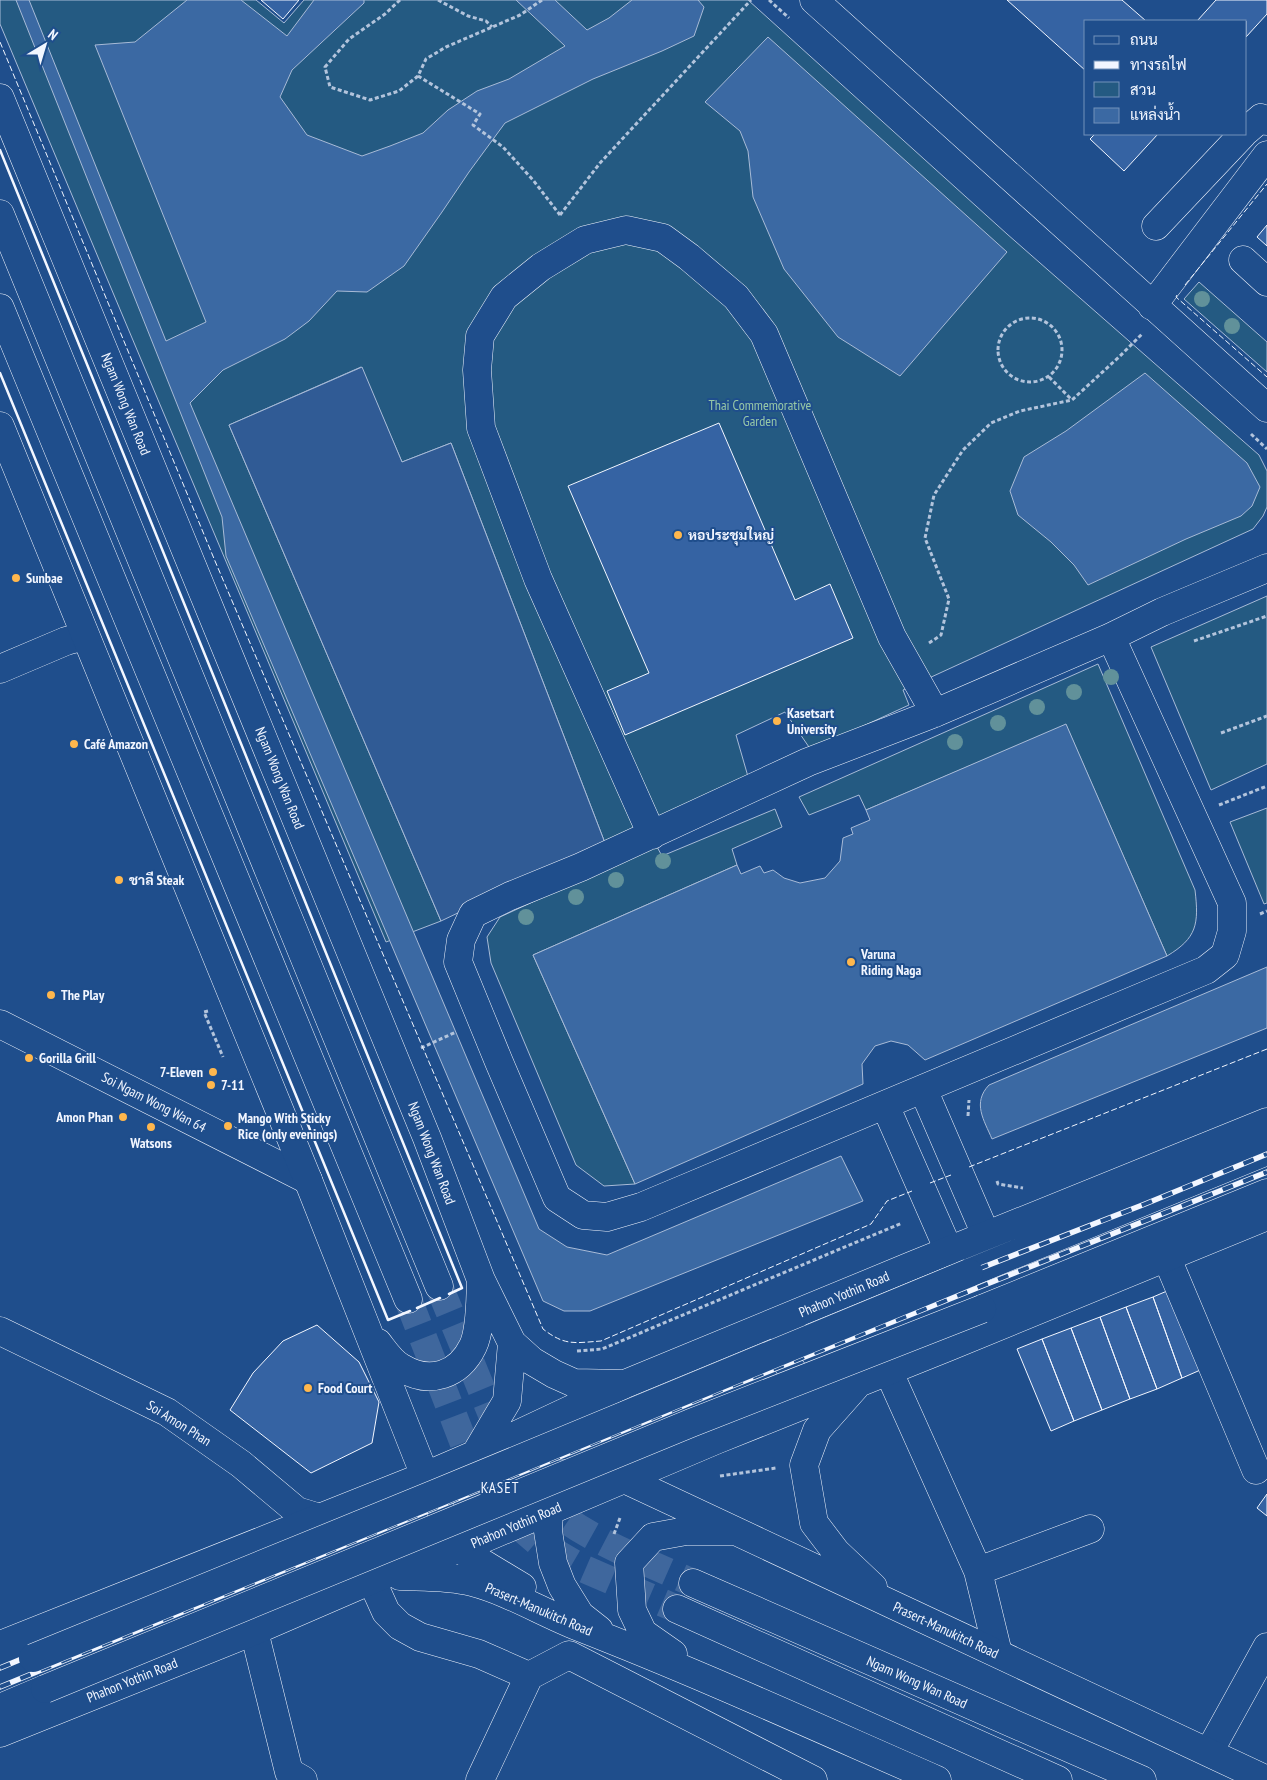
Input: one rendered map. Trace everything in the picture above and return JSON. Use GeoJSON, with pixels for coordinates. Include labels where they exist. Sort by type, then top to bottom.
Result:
{"type":"FeatureCollection","features":[{"type":"Feature","properties":{"kind":"main road"},"geometry":{"type":"LineString","coordinates":[[814,0],[1267,408]]}},
{"type":"Feature","properties":{"kind":"main road","name":"Ngam Wong Wan Road"},"geometry":{"type":"LineString","coordinates":[[0,98],[424,1129],[481,1280],[512,1343],[532,1361],[574,1383],[625,1384]]}},
{"type":"Feature","properties":{"kind":"main road"},"geometry":{"type":"LineString","coordinates":[[1247,130],[1261,118],[1267,121]]}},
{"type":"Feature","properties":{"kind":"main road"},"geometry":{"type":"LineString","coordinates":[[1156,226],[1242,135]]}},
{"type":"Feature","properties":{"kind":"main road"},"geometry":{"type":"LineString","coordinates":[[1152,306],[1267,155]]}},
{"type":"Feature","properties":{"kind":"main road"},"geometry":{"type":"LineString","coordinates":[[0,214],[439,1286]]}},
{"type":"Feature","properties":{"kind":"main road"},"geometry":{"type":"LineString","coordinates":[[652,835],[538,579],[481,428],[477,370],[480,336],[504,298],[541,267],[585,240],[626,230],[664,238],[690,257],[736,297],[764,334],[892,637],[935,714]]}},
{"type":"Feature","properties":{"kind":"main road"},"geometry":{"type":"LineString","coordinates":[[1243,260],[1267,282]]}},
{"type":"Feature","properties":{"kind":"main road"},"geometry":{"type":"LineString","coordinates":[[0,308],[408,1299]]}},
{"type":"Feature","properties":{"kind":"main road"},"geometry":{"type":"LineString","coordinates":[[2,438],[308,1180],[425,1476]]}},
{"type":"Feature","properties":{"kind":"main road"},"geometry":{"type":"LineString","coordinates":[[1111,637],[1232,903],[1232,931],[1225,956],[1206,970],[641,1207],[607,1217],[583,1215],[557,1198],[458,962],[460,940],[473,914],[510,896],[652,835],[808,762],[935,714],[1111,637],[1162,612],[1267,568]]}},
{"type":"Feature","properties":{"kind":"main road"},"geometry":{"type":"LineString","coordinates":[[0,669],[66,641],[85,636]]}},
{"type":"Feature","properties":{"kind":"main road","name":"Soi Ngam Wong Wan 64"},"geometry":{"type":"LineString","coordinates":[[0,1024],[308,1180]]}},
{"type":"Feature","properties":{"kind":"main road"},"geometry":{"type":"LineString","coordinates":[[923,1089],[986,1235]]}},
{"type":"Feature","properties":{"kind":"main road"},"geometry":{"type":"LineString","coordinates":[[885,1105],[949,1251]]}},
{"type":"Feature","properties":{"kind":"main road","name":"Phahon Yothin Road"},"geometry":{"type":"LineString","coordinates":[[0,1645],[425,1476],[469,1466],[625,1384],[986,1235],[1267,1122]]}},
{"type":"Feature","properties":{"kind":"main road","name":"Phahon Yothin Road"},"geometry":{"type":"LineString","coordinates":[[0,1672],[1267,1150]]}},
{"type":"Feature","properties":{"kind":"main road","name":"Phahon Yothin Road"},"geometry":{"type":"LineString","coordinates":[[0,1708],[682,1426],[982,1309],[1267,1193]]}},
{"type":"Feature","properties":{"kind":"main road","name":"Phahon Yothin Road"},"geometry":{"type":"LineString","coordinates":[[0,1733],[254,1631],[377,1578],[459,1549],[716,1440],[1267,1216]]}},
{"type":"Feature","properties":{"kind":"main road"},"geometry":{"type":"LineString","coordinates":[[1166,1256],[1256,1470]]}},
{"type":"Feature","properties":{"kind":"main road"},"geometry":{"type":"LineString","coordinates":[[367,1328],[387,1355],[400,1368],[415,1375],[432,1377],[450,1372],[462,1363],[474,1345],[481,1280]]}},
{"type":"Feature","properties":{"kind":"main road"},"geometry":{"type":"LineString","coordinates":[[824,1302],[796,1323],[788,1332],[784,1344],[784,1358],[795,1375],[815,1386],[834,1387],[860,1381]]}},
{"type":"Feature","properties":{"kind":"main road","name":"Soi Amon Phan"},"geometry":{"type":"LineString","coordinates":[[0,1331],[167,1412],[241,1464],[297,1511],[320,1518]]}},
{"type":"Feature","properties":{"kind":"main road"},"geometry":{"type":"LineString","coordinates":[[512,1343],[507,1400],[469,1466],[441,1509],[377,1578],[386,1612],[400,1626],[420,1637],[478,1654],[529,1676]]}},
{"type":"Feature","properties":{"kind":"main road"},"geometry":{"type":"LineString","coordinates":[[888,1370],[978,1571],[998,1653]]}},
{"type":"Feature","properties":{"kind":"main road"},"geometry":{"type":"LineString","coordinates":[[860,1381],[817,1430],[804,1465],[814,1523],[836,1552],[893,1605]]}},
{"type":"Feature","properties":{"kind":"main road"},"geometry":{"type":"LineString","coordinates":[[594,1399],[557,1462],[550,1494],[548,1531],[553,1563],[562,1586],[580,1615],[612,1640]]}},
{"type":"Feature","properties":{"kind":"main road","name":"Prasert-Manukitch Road"},"geometry":{"type":"LineString","coordinates":[[469,1466],[554,1474],[614,1474],[1267,1780]]}},
{"type":"Feature","properties":{"kind":"main road","name":"Phahon Yothin Road"},"geometry":{"type":"LineString","coordinates":[[425,1476],[459,1549]]}},
{"type":"Feature","properties":{"kind":"main road"},"geometry":{"type":"LineString","coordinates":[[978,1571],[1090,1529]]}},
{"type":"Feature","properties":{"kind":"main road"},"geometry":{"type":"LineString","coordinates":[[702,1676],[643,1633],[632,1610],[629,1562],[653,1537],[686,1531],[736,1531]]}},
{"type":"Feature","properties":{"kind":"main road"},"geometry":{"type":"LineString","coordinates":[[459,1549],[525,1588],[555,1616]]}},
{"type":"Feature","properties":{"kind":"main road"},"geometry":{"type":"LineString","coordinates":[[223,1556],[254,1631],[290,1777]]}},
{"type":"Feature","properties":{"kind":"main road","name":"Prasert-Manukitch Road"},"geometry":{"type":"LineString","coordinates":[[377,1578],[432,1577],[471,1581],[522,1600],[555,1616],[702,1676],[937,1780]]}},
{"type":"Feature","properties":{"kind":"main road","name":"Ngam Wong Wan Road"},"geometry":{"type":"LineString","coordinates":[[693,1583],[1142,1780]]}},
{"type":"Feature","properties":{"kind":"main road"},"geometry":{"type":"LineString","coordinates":[[677,1609],[1058,1780]]}},
{"type":"Feature","properties":{"kind":"main road"},"geometry":{"type":"LineString","coordinates":[[1209,1752],[1267,1647]]}},
{"type":"Feature","properties":{"kind":"main road"},"geometry":{"type":"LineString","coordinates":[[480,1780],[529,1676],[569,1655],[813,1780]]}},
{"type":"Feature","properties":{"kind":"path"},"geometry":{"type":"LineString","coordinates":[[400,0],[385,14],[349,39],[325,67],[330,87],[370,100],[399,91],[418,76],[426,59],[446,47],[520,15],[542,0]]}},
{"type":"Feature","properties":{"kind":"path"},"geometry":{"type":"LineString","coordinates":[[438,0],[468,16],[486,21],[492,27]]}},
{"type":"Feature","properties":{"kind":"path"},"geometry":{"type":"LineString","coordinates":[[560,215],[600,163],[751,0]]}},
{"type":"Feature","properties":{"kind":"path"},"geometry":{"type":"LineString","coordinates":[[418,76],[480,114],[473,125],[503,148],[533,180],[560,215],[585,240]]}},
{"type":"Feature","properties":{"kind":"path"},"geometry":{"type":"LineString","coordinates":[[1026,318],[1038,318],[1050,324],[1060,336],[1063,352],[1060,361],[1049,378],[1035,383],[1022,382],[1012,378],[1004,370],[998,354],[999,339],[1010,324],[1026,318]]}},
{"type":"Feature","properties":{"kind":"path"},"geometry":{"type":"LineString","coordinates":[[892,637],[920,648],[941,635],[949,599],[925,538],[934,495],[963,450],[991,423],[1020,411],[1072,400],[1141,336]]}},
{"type":"Feature","properties":{"kind":"path"},"geometry":{"type":"LineString","coordinates":[[1049,378],[1072,400]]}},
{"type":"Feature","properties":{"kind":"path"},"geometry":{"type":"LineString","coordinates":[[1194,641],[1267,616]]}},
{"type":"Feature","properties":{"kind":"path"},"geometry":{"type":"LineString","coordinates":[[1221,732],[1267,716]]}},
{"type":"Feature","properties":{"kind":"path"},"geometry":{"type":"LineString","coordinates":[[1213,807],[1267,786]]}},
{"type":"Feature","properties":{"kind":"path"},"geometry":{"type":"LineString","coordinates":[[204,1012],[223,1057]]}},
{"type":"Feature","properties":{"kind":"path"},"geometry":{"type":"LineString","coordinates":[[430,1044],[458,1031]]}},
{"type":"Feature","properties":{"kind":"path"},"geometry":{"type":"LineString","coordinates":[[998,1184],[1027,1188]]}},
{"type":"Feature","properties":{"kind":"path"},"geometry":{"type":"LineString","coordinates":[[602,1349],[902,1224]]}},
{"type":"Feature","properties":{"kind":"path"},"geometry":{"type":"LineString","coordinates":[[720,1476],[785,1467]]}},
{"type":"Feature","properties":{"kind":"green space","name":"Thai Commemorative Garden"},"geometry":{"type":"Polygon","coordinates":[[[0,0],[256,0],[284,23],[304,0],[748,0],[1007,234],[1259,455],[1267,471],[1267,507],[1253,529],[903,690],[909,705],[811,750],[785,712],[736,735],[749,780],[605,843],[451,443],[402,462],[361,367],[229,425],[441,921],[386,942],[0,24],[0,0]]]}},
{"type":"Feature","properties":{"kind":"green space"},"geometry":{"type":"Polygon","coordinates":[[[1199,282],[1267,342],[1267,372],[1184,299],[1199,282]]]}},
{"type":"Feature","properties":{"kind":"green space"},"geometry":{"type":"Polygon","coordinates":[[[1267,596],[1267,764],[1211,790],[1151,647],[1267,596]]]}},
{"type":"Feature","properties":{"kind":"green space"},"geometry":{"type":"Polygon","coordinates":[[[1098,664],[1195,890],[1197,912],[1194,929],[1185,943],[1167,956],[1066,725],[866,810],[859,795],[809,815],[799,797],[1098,664]]]}},
{"type":"Feature","properties":{"kind":"green space"},"geometry":{"type":"Polygon","coordinates":[[[1267,808],[1267,903],[1264,904],[1230,822],[1267,808]]]}},
{"type":"Feature","properties":{"kind":"green space"},"geometry":{"type":"Polygon","coordinates":[[[775,809],[782,827],[732,849],[737,865],[533,955],[635,1184],[604,1186],[576,1165],[491,963],[487,937],[500,917],[656,845],[662,856],[775,809]]]}},
{"type":"Feature","properties":{"kind":"shaded area"},"geometry":{"type":"Polygon","coordinates":[[[362,367],[402,462],[451,443],[605,843],[441,921],[229,425],[362,367]]]}},
{"type":"Feature","properties":{"kind":"water"},"geometry":{"type":"Polygon","coordinates":[[[16,0],[29,0],[166,341],[206,322],[95,45],[135,42],[187,0],[241,0],[287,36],[314,0],[364,0],[364,3],[292,70],[280,97],[307,135],[362,156],[423,133],[448,110],[477,91],[509,79],[565,46],[516,0],[555,0],[587,30],[609,18],[632,0],[698,0],[704,7],[694,36],[593,79],[505,123],[404,266],[367,292],[337,291],[309,321],[285,339],[223,370],[190,403],[539,1229],[567,1247],[607,1255],[841,1156],[863,1201],[590,1311],[564,1311],[543,1301],[226,556],[222,517],[16,0]]]}},
{"type":"Feature","properties":{"kind":"water"},"geometry":{"type":"Polygon","coordinates":[[[768,37],[1007,252],[900,376],[838,337],[784,269],[753,197],[748,151],[740,131],[705,102],[768,37]]]}},
{"type":"Feature","properties":{"kind":"water"},"geometry":{"type":"Polygon","coordinates":[[[1145,373],[1247,463],[1260,487],[1252,506],[1241,516],[1186,539],[1088,585],[1074,565],[1051,542],[1018,515],[1010,491],[1024,457],[1066,431],[1145,373]]]}},
{"type":"Feature","properties":{"kind":"water"},"geometry":{"type":"Polygon","coordinates":[[[1066,724],[1167,956],[925,1060],[908,1045],[891,1041],[875,1046],[862,1064],[863,1084],[635,1184],[533,955],[737,865],[741,874],[760,866],[764,873],[773,870],[784,878],[800,883],[825,878],[840,861],[843,838],[853,834],[851,828],[870,820],[866,810],[1066,724]]]}},
{"type":"Feature","properties":{"kind":"water"},"geometry":{"type":"Polygon","coordinates":[[[1267,967],[1267,1028],[992,1139],[980,1105],[981,1098],[989,1085],[1267,967]]]}},
{"type":"Feature","properties":{"kind":"building"},"geometry":{"type":"Polygon","coordinates":[[[261,0],[299,0],[283,19],[261,0]]]}},
{"type":"Feature","properties":{"kind":"building"},"geometry":{"type":"Polygon","coordinates":[[[1007,0],[1122,0],[1145,20],[1084,20],[1084,69],[1007,0]]]}},
{"type":"Feature","properties":{"kind":"building"},"geometry":{"type":"Polygon","coordinates":[[[1216,0],[1267,0],[1267,14],[1247,36],[1247,20],[1198,20],[1216,0]]]}},
{"type":"Feature","properties":{"kind":"building"},"geometry":{"type":"Polygon","coordinates":[[[1094,135],[1157,135],[1124,171],[1090,139],[1094,135]]]}},
{"type":"Feature","properties":{"kind":"building"},"geometry":{"type":"Polygon","coordinates":[[[1267,225],[1267,246],[1257,237],[1267,225]]]}},
{"type":"Feature","properties":{"kind":"building","name":"หอประชุมใหญ่"},"geometry":{"type":"Polygon","coordinates":[[[719,423],[795,600],[830,584],[853,638],[625,735],[607,691],[649,673],[568,486],[719,423]]]}},
{"type":"Feature","properties":{"kind":"building"},"geometry":{"type":"Polygon","coordinates":[[[1174,1288],[1205,1368],[1182,1378],[1153,1297],[1174,1288]]]}},
{"type":"Feature","properties":{"kind":"building"},"geometry":{"type":"Polygon","coordinates":[[[1153,1297],[1182,1378],[1157,1389],[1126,1307],[1153,1297]]]}},
{"type":"Feature","properties":{"kind":"building"},"geometry":{"type":"Polygon","coordinates":[[[1126,1307],[1157,1389],[1130,1399],[1100,1317],[1126,1307]]]}},
{"type":"Feature","properties":{"kind":"building"},"geometry":{"type":"Polygon","coordinates":[[[1100,1317],[1130,1399],[1102,1410],[1071,1328],[1100,1317]]]}},
{"type":"Feature","properties":{"kind":"building","name":"Food Court"},"geometry":{"type":"Polygon","coordinates":[[[317,1325],[359,1362],[379,1402],[372,1443],[311,1473],[230,1410],[253,1373],[283,1341],[317,1325]]]}},
{"type":"Feature","properties":{"kind":"building"},"geometry":{"type":"Polygon","coordinates":[[[1071,1328],[1102,1410],[1074,1421],[1042,1339],[1071,1328]]]}},
{"type":"Feature","properties":{"kind":"building"},"geometry":{"type":"Polygon","coordinates":[[[1042,1339],[1074,1421],[1051,1431],[1017,1349],[1042,1339]]]}},
{"type":"Feature","properties":{"kind":"building"},"geometry":{"type":"Polygon","coordinates":[[[1267,1494],[1267,1516],[1257,1508],[1267,1494]]]}},
{"type":"Feature","properties":{"kind":"tunnel"},"geometry":{"type":"LineString","coordinates":[[439,1286],[502,1439]]}},
{"type":"Feature","properties":{"kind":"tunnel"},"geometry":{"type":"LineString","coordinates":[[408,1299],[482,1490],[513,1521],[539,1543],[582,1568],[677,1609]]}},
{"type":"Feature","properties":{"kind":"tunnel"},"geometry":{"type":"LineString","coordinates":[[536,1494],[551,1509],[589,1534],[631,1556],[693,1583]]}},
{"type":"Feature","properties":{"kind":"railway"},"geometry":{"type":"LineString","coordinates":[[0,1668],[704,1376],[1145,1204],[1267,1154]]}},
{"type":"Feature","properties":{"kind":"railway"},"geometry":{"type":"LineString","coordinates":[[0,1687],[722,1390],[1267,1172]]}},
{"type":"Feature","properties":{"kind":"fence"},"geometry":{"type":"LineString","coordinates":[[0,42],[215,561],[543,1329],[564,1341],[601,1341],[871,1224],[887,1201],[912,1191]]}},
{"type":"Feature","properties":{"kind":"fence"},"geometry":{"type":"LineString","coordinates":[[1185,285],[1267,184]]}},
{"type":"Feature","properties":{"kind":"fence"},"geometry":{"type":"LineString","coordinates":[[1177,295],[1176,297],[1267,377]]}},
{"type":"Feature","properties":{"kind":"fence"},"geometry":{"type":"LineString","coordinates":[[969,1167],[1267,1049]]}},
{"type":"Feature","properties":{"kind":"fence"},"geometry":{"type":"LineString","coordinates":[[930,1183],[951,1175]]}},
{"type":"Feature","properties":{"kind":"wall"},"geometry":{"type":"LineString","coordinates":[[0,150],[462,1288],[449,1294]]}},
{"type":"Feature","properties":{"kind":"wall"},"geometry":{"type":"LineString","coordinates":[[0,373],[388,1320],[410,1311]]}},
{"type":"Feature","properties":{"kind":"wall"},"geometry":{"type":"LineString","coordinates":[[417,1308],[440,1298]]}},
{"type":"Feature","properties":{"kind":"place","name":"หอประชุมใหญ่"},"geometry":{"type":"Point","coordinates":[678,535]}},
{"type":"Feature","properties":{"kind":"place","name":"Sunbae"},"geometry":{"type":"Point","coordinates":[16,578]}},
{"type":"Feature","properties":{"kind":"place","name":"Kasetsart University"},"geometry":{"type":"Point","coordinates":[777,721]}},
{"type":"Feature","properties":{"kind":"place","name":"Café Amazon"},"geometry":{"type":"Point","coordinates":[74,744]}},
{"type":"Feature","properties":{"kind":"place","name":"ชาลี Steak"},"geometry":{"type":"Point","coordinates":[119,880]}},
{"type":"Feature","properties":{"kind":"place","name":"Varuna Riding Naga"},"geometry":{"type":"Point","coordinates":[851,962]}},
{"type":"Feature","properties":{"kind":"place","name":"The Play"},"geometry":{"type":"Point","coordinates":[51,995]}},
{"type":"Feature","properties":{"kind":"place","name":"Gorilla Grill"},"geometry":{"type":"Point","coordinates":[29,1058]}},
{"type":"Feature","properties":{"kind":"place","name":"7-Eleven"},"geometry":{"type":"Point","coordinates":[213,1072]}},
{"type":"Feature","properties":{"kind":"place","name":"7-11"},"geometry":{"type":"Point","coordinates":[211,1085]}},
{"type":"Feature","properties":{"kind":"place","name":"Amon Phan"},"geometry":{"type":"Point","coordinates":[123,1117]}},
{"type":"Feature","properties":{"kind":"place","name":"Mango With Sticky Rice (only evenings)"},"geometry":{"type":"Point","coordinates":[228,1126]}},
{"type":"Feature","properties":{"kind":"place","name":"Watsons"},"geometry":{"type":"Point","coordinates":[151,1127]}},
{"type":"Feature","properties":{"kind":"place","name":"Food Court"},"geometry":{"type":"Point","coordinates":[308,1388]}},
{"type":"Feature","properties":{"kind":"district","name":"KASET"},"geometry":{"type":"Point","coordinates":[500,1487]}}]}
